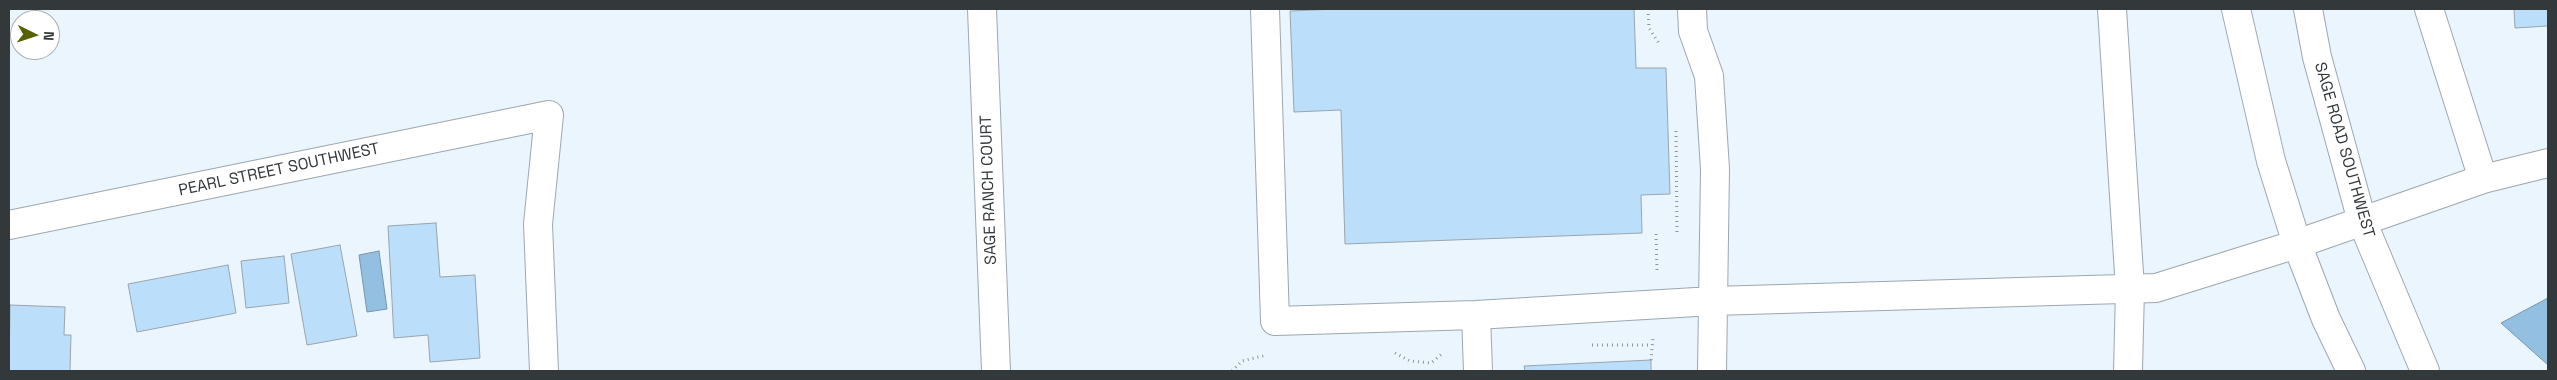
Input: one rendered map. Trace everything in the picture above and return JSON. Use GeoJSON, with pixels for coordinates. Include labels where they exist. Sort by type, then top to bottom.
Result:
{"type":"FeatureCollection","features":[{"type":"Feature","properties":{"kind":"street","name":"SAGE RANCH COURT"},"geometry":{"type":"LineString","coordinates":[[982,9],[996,371]]}},
{"type":"Feature","properties":{"kind":"street"},"geometry":{"type":"LineString","coordinates":[[1265,9],[1276,322],[1476,315],[1713,301],[2156,288],[2297,244],[2483,179],[2548,162]]}},
{"type":"Feature","properties":{"kind":"street"},"geometry":{"type":"LineString","coordinates":[[1692,9],[1693,32],[1709,76],[1715,169],[1712,371]]}},
{"type":"Feature","properties":{"kind":"street"},"geometry":{"type":"LineString","coordinates":[[2112,9],[2130,289],[2128,371]]}},
{"type":"Feature","properties":{"kind":"street"},"geometry":{"type":"LineString","coordinates":[[2236,9],[2271,161],[2297,244],[2326,318],[2351,371]]}},
{"type":"Feature","properties":{"kind":"street","name":"SAGE ROAD SOUTHWEST"},"geometry":{"type":"LineString","coordinates":[[2308,9],[2317,57],[2362,221],[2425,371]]}},
{"type":"Feature","properties":{"kind":"street"},"geometry":{"type":"LineString","coordinates":[[2429,9],[2483,179]]}},
{"type":"Feature","properties":{"kind":"street","name":"PEARL STREET SOUTHWEST"},"geometry":{"type":"LineString","coordinates":[[9,225],[549,115],[538,224],[544,371]]}},
{"type":"Feature","properties":{"kind":"street"},"geometry":{"type":"LineString","coordinates":[[1476,315],[1478,371]]}},
{"type":"Feature","properties":{"kind":"path"},"geometry":{"type":"LineString","coordinates":[[1648,9],[1648,28],[1664,52]]}},
{"type":"Feature","properties":{"kind":"path"},"geometry":{"type":"LineString","coordinates":[[1676,126],[1678,232]]}},
{"type":"Feature","properties":{"kind":"path"},"geometry":{"type":"LineString","coordinates":[[1656,234],[1657,279]]}},
{"type":"Feature","properties":{"kind":"path"},"geometry":{"type":"LineString","coordinates":[[1651,360],[1653,334]]}},
{"type":"Feature","properties":{"kind":"water"},"geometry":{"type":"Polygon","coordinates":[[[379,251],[387,309],[367,312],[359,255],[379,251]]]}},
{"type":"Feature","properties":{"kind":"water"},"geometry":{"type":"Polygon","coordinates":[[[2548,298],[2548,365],[2501,323],[2548,298]]]}},
{"type":"Feature","properties":{"kind":"building"},"geometry":{"type":"Polygon","coordinates":[[[1336,9],[1634,9],[1636,68],[1666,68],[1670,194],[1641,195],[1642,233],[1345,244],[1341,110],[1294,112],[1290,11],[1336,9]]]}},
{"type":"Feature","properties":{"kind":"building"},"geometry":{"type":"Polygon","coordinates":[[[2514,9],[2548,9],[2548,26],[2515,28],[2514,9]]]}},
{"type":"Feature","properties":{"kind":"building"},"geometry":{"type":"Polygon","coordinates":[[[436,223],[440,277],[475,275],[480,358],[430,362],[428,335],[394,338],[388,226],[436,223]]]}},
{"type":"Feature","properties":{"kind":"building"},"geometry":{"type":"Polygon","coordinates":[[[340,245],[357,336],[307,345],[291,254],[340,245]]]}},
{"type":"Feature","properties":{"kind":"building"},"geometry":{"type":"Polygon","coordinates":[[[284,256],[289,303],[246,308],[241,261],[284,256]]]}},
{"type":"Feature","properties":{"kind":"building"},"geometry":{"type":"Polygon","coordinates":[[[228,265],[236,313],[137,332],[128,284],[228,265]]]}},
{"type":"Feature","properties":{"kind":"building"},"geometry":{"type":"Polygon","coordinates":[[[10,305],[65,307],[64,335],[71,335],[70,371],[9,371],[10,305]]]}},
{"type":"Feature","properties":{"kind":"building"},"geometry":{"type":"Polygon","coordinates":[[[1651,360],[1651,371],[1525,371],[1524,366],[1651,360]]]}}]}
